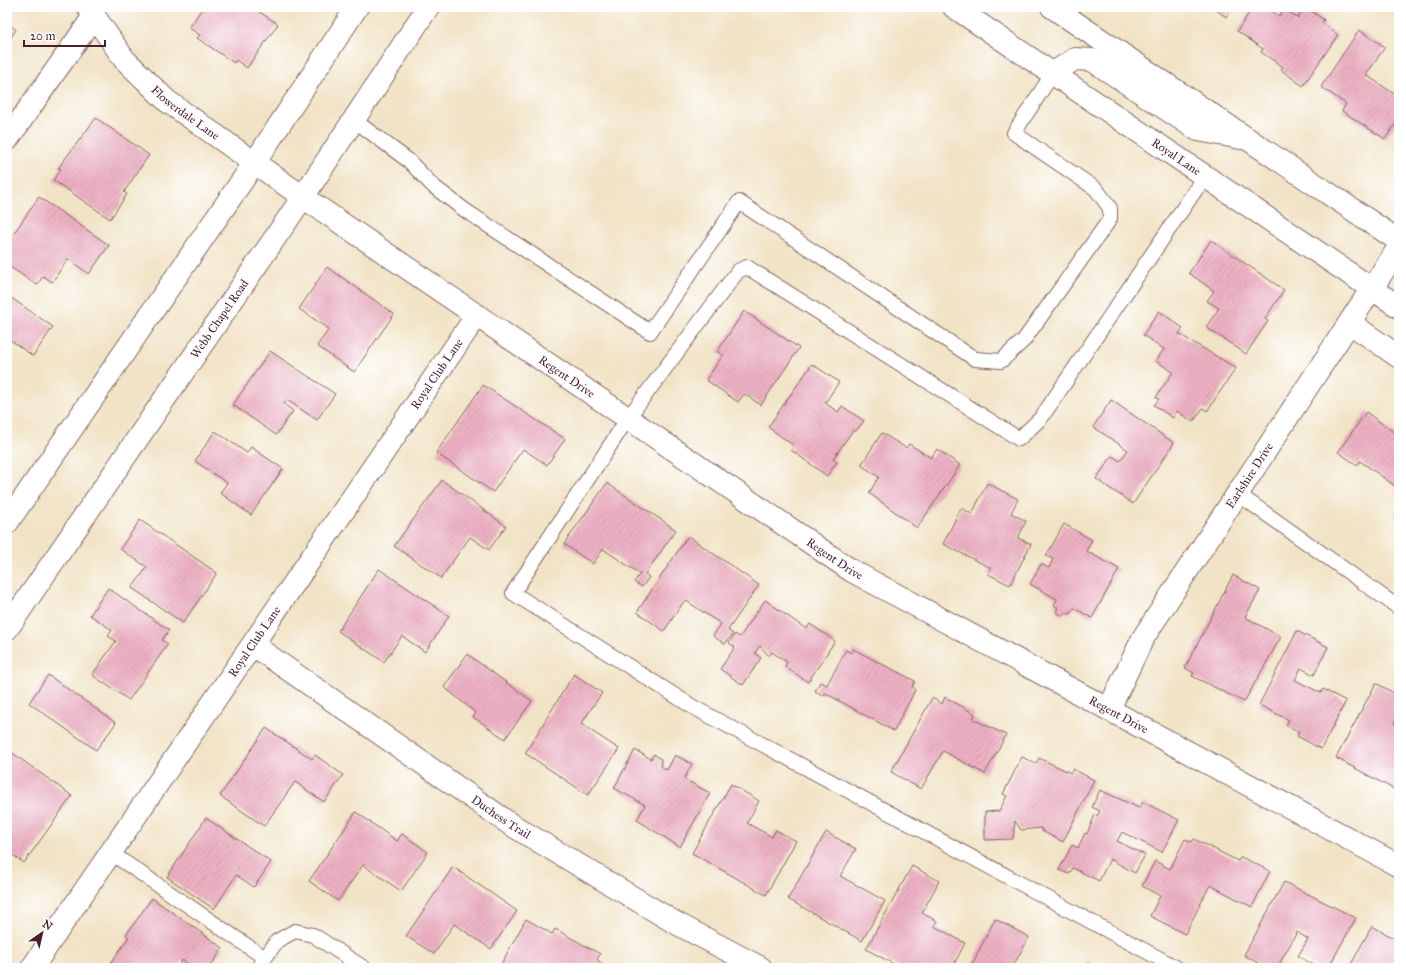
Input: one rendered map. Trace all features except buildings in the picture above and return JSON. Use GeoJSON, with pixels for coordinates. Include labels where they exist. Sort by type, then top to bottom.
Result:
{"type":"FeatureCollection","features":[{"type":"Feature","properties":{"kind":"street"},"geometry":{"type":"LineString","coordinates":[[7,523],[255,162],[357,7]]}},
{"type":"Feature","properties":{"kind":"street","name":"Webb Chapel Road"},"geometry":{"type":"LineString","coordinates":[[7,629],[303,197],[428,7]]}},
{"type":"Feature","properties":{"kind":"street","name":"Royal Lane"},"geometry":{"type":"LineString","coordinates":[[954,7],[1399,307]]}},
{"type":"Feature","properties":{"kind":"street"},"geometry":{"type":"LineString","coordinates":[[1052,7],[1250,139],[1399,241]]}},
{"type":"Feature","properties":{"kind":"street"},"geometry":{"type":"LineString","coordinates":[[7,140],[91,12]]}},
{"type":"Feature","properties":{"kind":"street","name":"Flowerdale Lane"},"geometry":{"type":"LineString","coordinates":[[91,12],[124,59],[168,101],[303,197]]}},
{"type":"Feature","properties":{"kind":"street"},"geometry":{"type":"LineString","coordinates":[[1053,73],[1075,59],[1092,60],[1198,130],[1250,139]]}},
{"type":"Feature","properties":{"kind":"street","name":"Regent Drive"},"geometry":{"type":"LineString","coordinates":[[303,197],[852,571],[1399,866]]}},
{"type":"Feature","properties":{"kind":"street","name":"Earlshire Drive"},"geometry":{"type":"LineString","coordinates":[[1109,709],[1143,638],[1373,289],[1399,247]]}},
{"type":"Feature","properties":{"kind":"street","name":"Royal Club Lane"},"geometry":{"type":"LineString","coordinates":[[32,968],[477,315]]}},
{"type":"Feature","properties":{"kind":"street"},"geometry":{"type":"LineString","coordinates":[[1350,323],[1399,357]]}},
{"type":"Feature","properties":{"kind":"street","name":"Duchess Trail"},"geometry":{"type":"LineString","coordinates":[[253,645],[510,824],[674,922],[761,968]]}},
{"type":"Feature","properties":{"kind":"lane"},"geometry":{"type":"LineString","coordinates":[[354,120],[409,162],[433,186],[466,211],[650,332],[739,202],[975,359],[1001,361],[1024,340],[1110,219],[1110,208],[1096,189],[1014,133],[1053,73]]}},
{"type":"Feature","properties":{"kind":"lane"},"geometry":{"type":"LineString","coordinates":[[1177,968],[692,707],[513,593],[628,418],[738,270],[747,267],[1019,439],[1041,418],[1205,176]]}},
{"type":"Feature","properties":{"kind":"lane"},"geometry":{"type":"LineString","coordinates":[[1238,494],[1399,608]]}},
{"type":"Feature","properties":{"kind":"lane"},"geometry":{"type":"LineString","coordinates":[[111,853],[261,963],[277,941],[295,931],[314,935],[364,968]]}}]}
